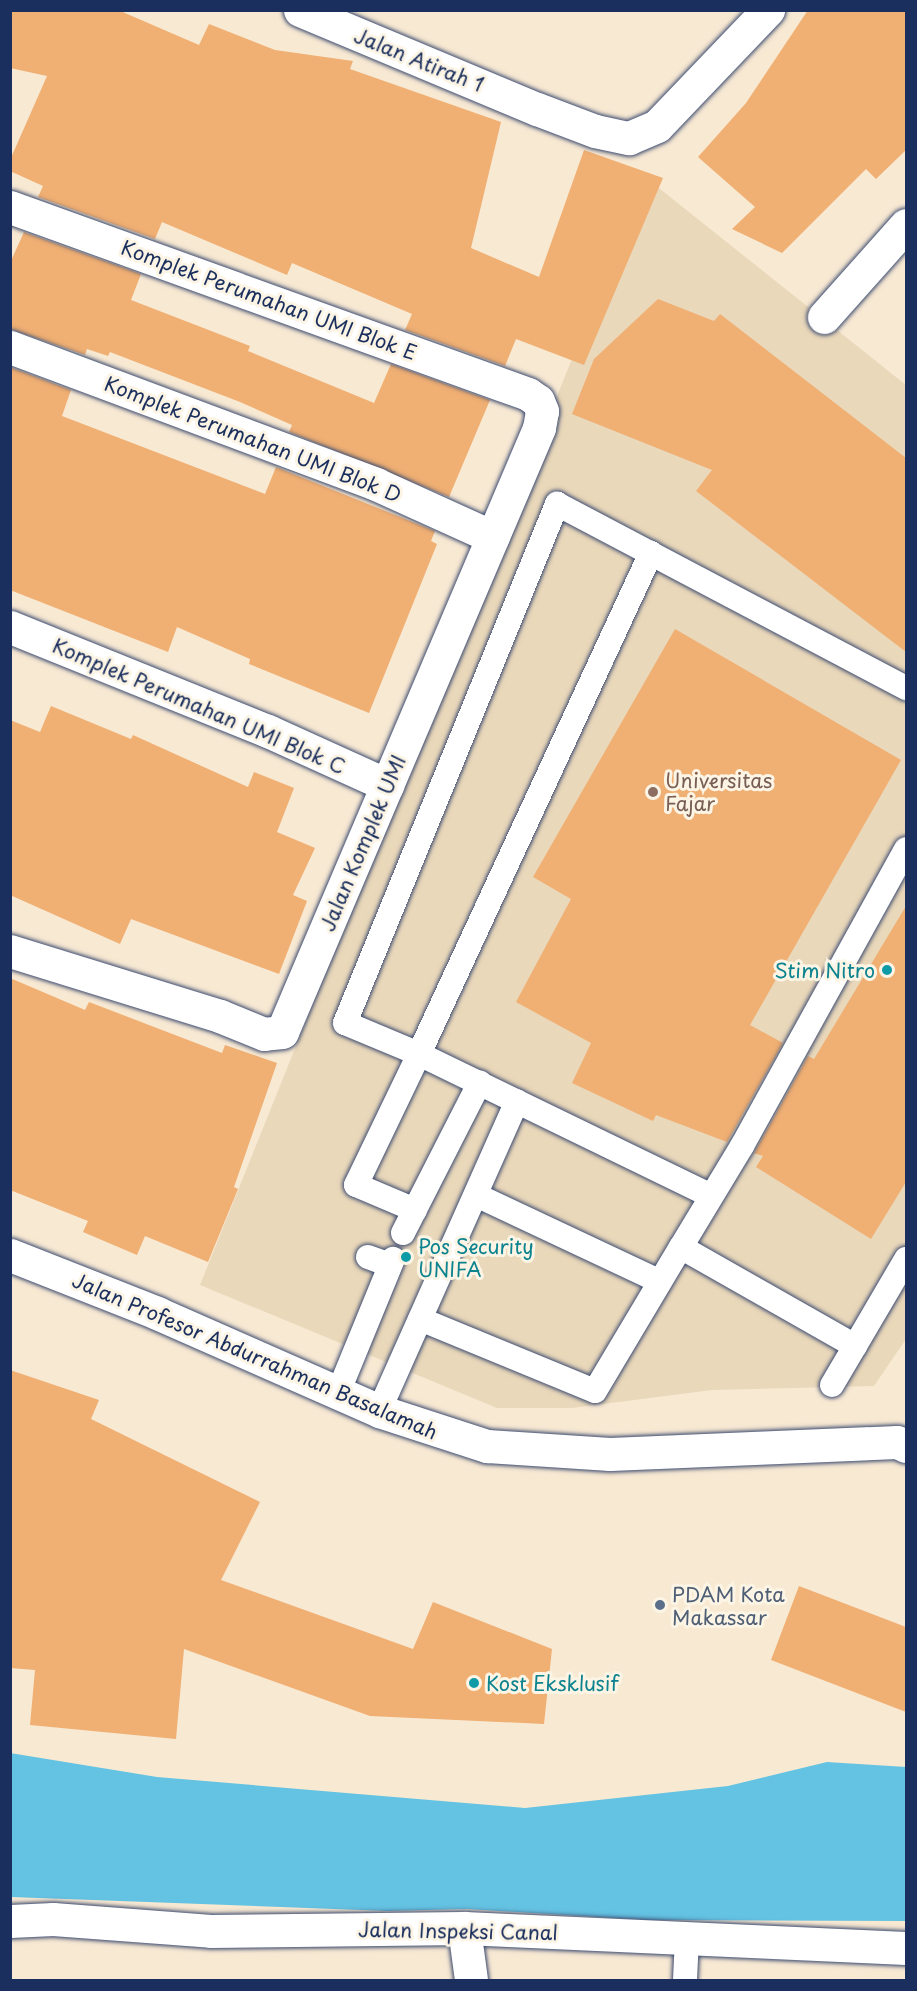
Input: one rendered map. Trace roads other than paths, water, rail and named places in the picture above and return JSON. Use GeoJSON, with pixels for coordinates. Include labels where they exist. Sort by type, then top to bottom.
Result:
{"type":"FeatureCollection","features":[{"type":"Feature","properties":{"kind":"street","name":"Jalan Atirah 1"},"geometry":{"type":"LineString","coordinates":[[300,10],[537,109],[594,131],[629,138],[657,126],[765,11]]}},
{"type":"Feature","properties":{"kind":"street","name":"Komplek Perumahan UMI Blok E"},"geometry":{"type":"LineString","coordinates":[[10,207],[528,394]]}},
{"type":"Feature","properties":{"kind":"street"},"geometry":{"type":"LineString","coordinates":[[824,317],[906,225]]}},
{"type":"Feature","properties":{"kind":"street","name":"Komplek Perumahan UMI Blok D"},"geometry":{"type":"LineString","coordinates":[[10,347],[376,484],[493,537]]}},
{"type":"Feature","properties":{"kind":"street","name":"Jalan Komplek UMI"},"geometry":{"type":"LineString","coordinates":[[10,951],[220,1016],[264,1034],[282,1032],[542,418],[540,404],[528,394]]}},
{"type":"Feature","properties":{"kind":"street","name":"Komplek Perumahan UMI Blok C"},"geometry":{"type":"LineString","coordinates":[[10,627],[268,731],[387,785]]}},
{"type":"Feature","properties":{"kind":"street","name":"Jalan Profesor Abdurrahman Basalamah"},"geometry":{"type":"LineString","coordinates":[[10,1256],[157,1313],[379,1411],[435,1432],[487,1446],[546,1452],[782,1449],[903,1438]]}},
{"type":"Feature","properties":{"kind":"street","name":"Jalan Inspeksi Canal"},"geometry":{"type":"LineString","coordinates":[[10,1921],[53,1918],[211,1931],[464,1928],[906,1948]]}},
{"type":"Feature","properties":{"kind":"street"},"geometry":{"type":"LineString","coordinates":[[464,1928],[471,1980]]}},
{"type":"Feature","properties":{"kind":"lane"},"geometry":{"type":"LineString","coordinates":[[710,1196],[480,1082],[345,1023],[557,504],[906,688]]}},
{"type":"Feature","properties":{"kind":"lane"},"geometry":{"type":"LineString","coordinates":[[415,1210],[356,1185],[651,553]]}},
{"type":"Feature","properties":{"kind":"lane"},"geometry":{"type":"LineString","coordinates":[[420,1319],[595,1391],[742,1146],[906,849]]}},
{"type":"Feature","properties":{"kind":"lane"},"geometry":{"type":"LineString","coordinates":[[403,1233],[480,1082]]}},
{"type":"Feature","properties":{"kind":"lane"},"geometry":{"type":"LineString","coordinates":[[379,1411],[517,1101]]}},
{"type":"Feature","properties":{"kind":"lane"},"geometry":{"type":"LineString","coordinates":[[476,1195],[659,1281]]}},
{"type":"Feature","properties":{"kind":"lane"},"geometry":{"type":"LineString","coordinates":[[681,1247],[855,1346]]}},
{"type":"Feature","properties":{"kind":"lane"},"geometry":{"type":"LineString","coordinates":[[338,1394],[391,1262],[368,1257]]}},
{"type":"Feature","properties":{"kind":"lane"},"geometry":{"type":"LineString","coordinates":[[832,1385],[906,1259]]}},
{"type":"Feature","properties":{"kind":"lane"},"geometry":{"type":"LineString","coordinates":[[685,1980],[687,1938]]}},
{"type":"Feature","properties":{"kind":"water"},"geometry":{"type":"Polygon","coordinates":[[[10,1753],[157,1777],[525,1808],[728,1786],[827,1762],[906,1767],[906,1921],[646,1920],[467,1909],[388,1911],[11,1897],[10,1753]]]}},
{"type":"Feature","properties":{"kind":"place","name":"Universitas Fajar"},"geometry":{"type":"Point","coordinates":[653,792]}},
{"type":"Feature","properties":{"kind":"place","name":"Stim Nitro"},"geometry":{"type":"Point","coordinates":[887,970]}},
{"type":"Feature","properties":{"kind":"place","name":"Pos Security UNIFA"},"geometry":{"type":"Point","coordinates":[406,1257]}},
{"type":"Feature","properties":{"kind":"place","name":"PDAM Kota Makassar"},"geometry":{"type":"Point","coordinates":[660,1605]}},
{"type":"Feature","properties":{"kind":"place","name":"Kost Eksklusif"},"geometry":{"type":"Point","coordinates":[474,1683]}}]}
